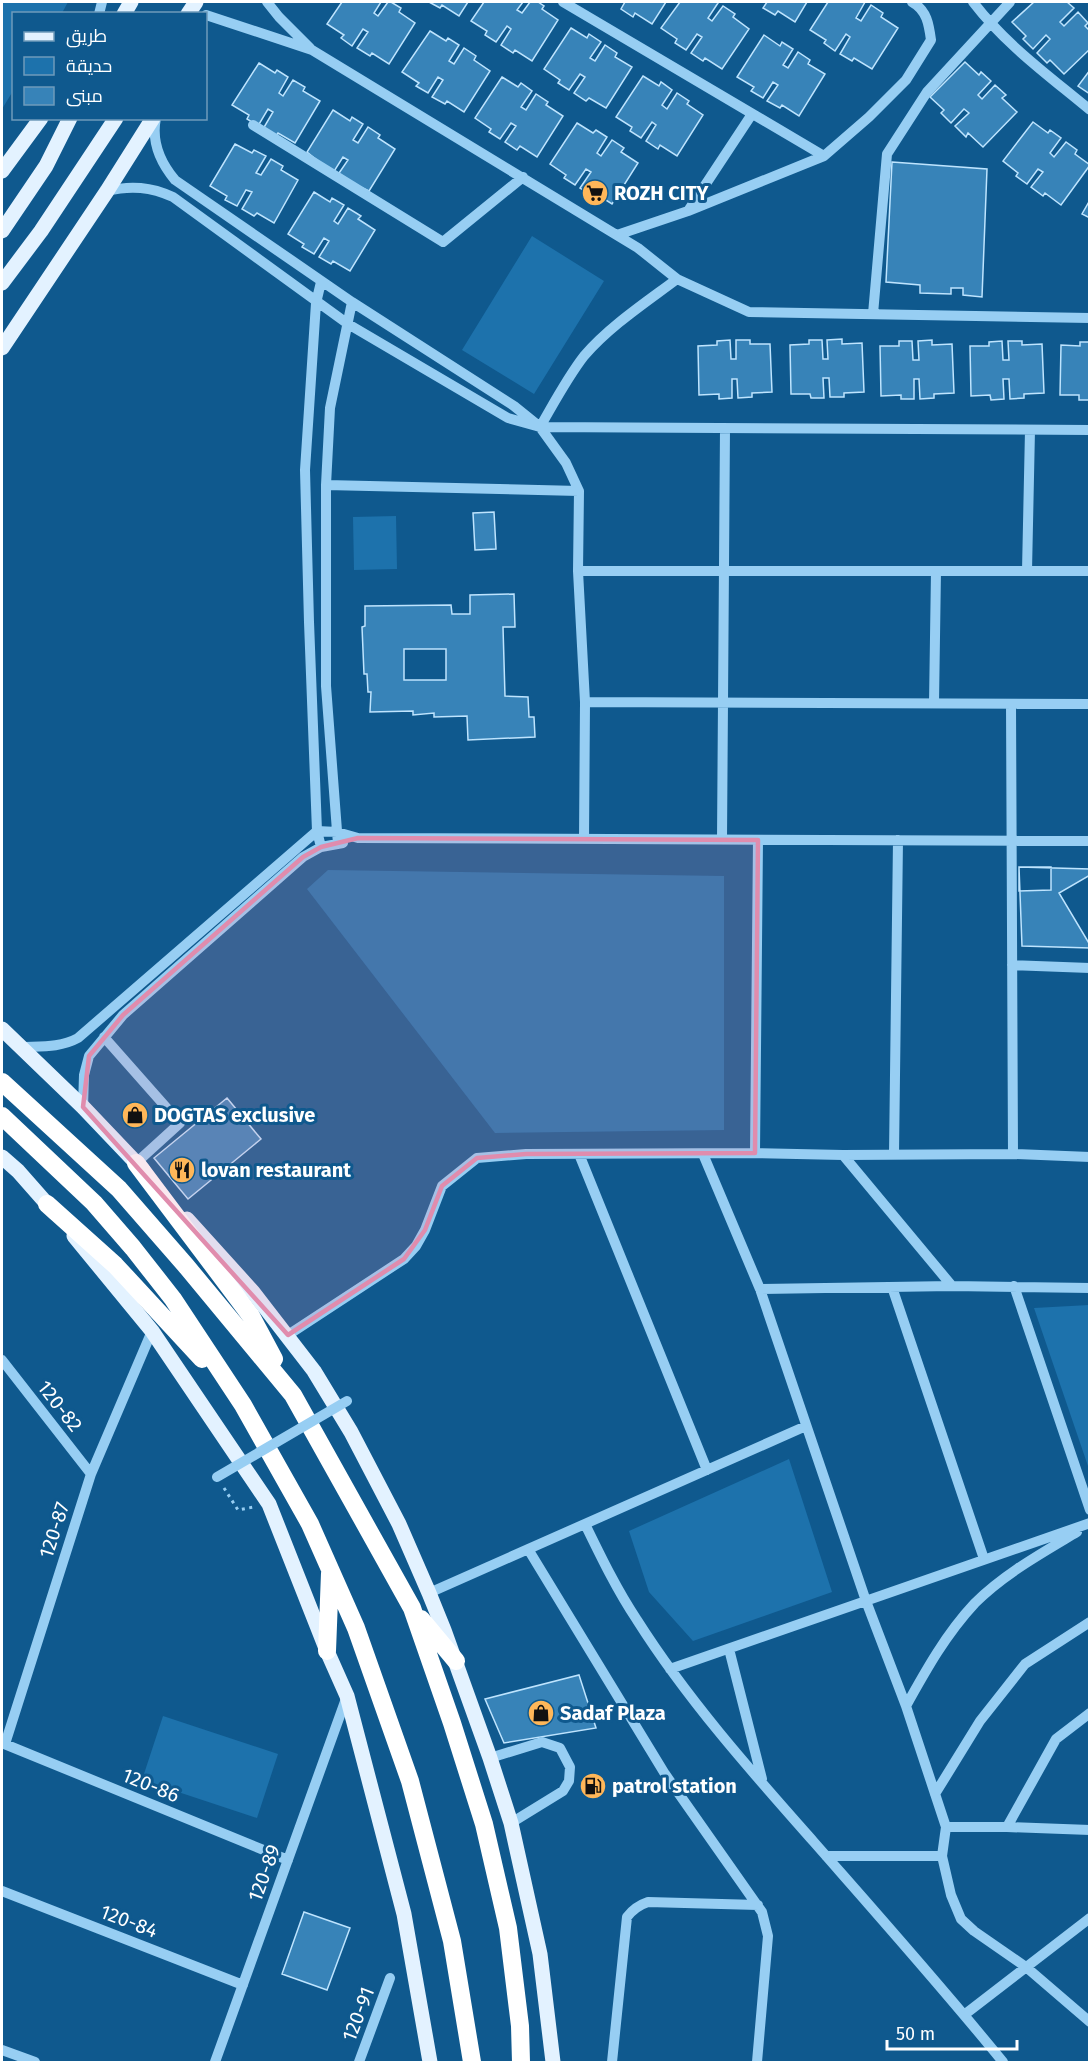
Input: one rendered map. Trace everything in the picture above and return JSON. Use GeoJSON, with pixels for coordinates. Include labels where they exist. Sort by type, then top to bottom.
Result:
{"type":"FeatureCollection","features":[{"type":"Feature","properties":{"kind":"highway"},"geometry":{"type":"LineString","coordinates":[[2,1082],[119,1189],[293,1395]]}},
{"type":"Feature","properties":{"kind":"highway"},"geometry":{"type":"LineString","coordinates":[[2,1116],[94,1203],[134,1248],[173,1299],[243,1405],[310,1524],[356,1628],[410,1781],[452,1941],[472,2062]]}},
{"type":"Feature","properties":{"kind":"highway"},"geometry":{"type":"LineString","coordinates":[[136,1163],[251,1316],[412,1608],[452,1722],[484,1824],[508,1928],[520,2026],[521,2062]]}},
{"type":"Feature","properties":{"kind":"highway"},"geometry":{"type":"LineString","coordinates":[[47,1204],[139,1290],[243,1405]]}},
{"type":"Feature","properties":{"kind":"highway"},"geometry":{"type":"LineString","coordinates":[[327,1651],[330,1569]]}},
{"type":"Feature","properties":{"kind":"highway"},"geometry":{"type":"LineString","coordinates":[[412,1608],[456,1661]]}},
{"type":"Feature","properties":{"kind":"main road"},"geometry":{"type":"LineString","coordinates":[[2,171],[40,120]]}},
{"type":"Feature","properties":{"kind":"main road"},"geometry":{"type":"LineString","coordinates":[[2,231],[46,166],[69,120]]}},
{"type":"Feature","properties":{"kind":"main road"},"geometry":{"type":"LineString","coordinates":[[2,283],[115,120]]}},
{"type":"Feature","properties":{"kind":"main road"},"geometry":{"type":"LineString","coordinates":[[2,348],[153,120]]}},
{"type":"Feature","properties":{"kind":"main road"},"geometry":{"type":"LineString","coordinates":[[2,1029],[83,1107],[253,1292],[314,1371],[351,1432],[399,1524],[429,1593],[456,1661],[511,1823],[540,1954],[553,2062]]}},
{"type":"Feature","properties":{"kind":"main road"},"geometry":{"type":"LineString","coordinates":[[2,1157],[47,1204],[152,1332],[269,1504],[347,1696],[404,1914],[430,2062]]}},
{"type":"Feature","properties":{"kind":"street"},"geometry":{"type":"LineString","coordinates":[[267,2],[312,50]]}},
{"type":"Feature","properties":{"kind":"street"},"geometry":{"type":"LineString","coordinates":[[563,2],[824,156]]}},
{"type":"Feature","properties":{"kind":"street"},"geometry":{"type":"LineString","coordinates":[[617,235],[688,211],[824,156],[869,117],[906,80],[931,40],[928,20],[918,5],[912,2]]}},
{"type":"Feature","properties":{"kind":"street"},"geometry":{"type":"LineString","coordinates":[[973,2],[1007,42],[1089,110]]}},
{"type":"Feature","properties":{"kind":"street"},"geometry":{"type":"LineString","coordinates":[[873,314],[887,154],[927,92],[990,24],[1000,7],[1010,2]]}},
{"type":"Feature","properties":{"kind":"street"},"geometry":{"type":"LineString","coordinates":[[207,13],[312,50],[638,248],[677,279],[749,312],[1089,318]]}},
{"type":"Feature","properties":{"kind":"street"},"geometry":{"type":"LineString","coordinates":[[688,211],[752,114]]}},
{"type":"Feature","properties":{"kind":"street"},"geometry":{"type":"LineString","coordinates":[[154,120],[155,141],[159,155],[165,168],[175,180],[321,282],[514,406],[540,427],[566,463],[579,491],[578,571],[585,702],[584,839]]}},
{"type":"Feature","properties":{"kind":"street"},"geometry":{"type":"LineString","coordinates":[[253,126],[443,242],[524,177]]}},
{"type":"Feature","properties":{"kind":"street"},"geometry":{"type":"LineString","coordinates":[[107,191],[120,188],[141,188],[173,197],[348,324],[508,418],[540,427],[1089,430]]}},
{"type":"Feature","properties":{"kind":"street"},"geometry":{"type":"LineString","coordinates":[[540,427],[576,368],[599,341],[630,314],[677,279]]}},
{"type":"Feature","properties":{"kind":"street"},"geometry":{"type":"LineString","coordinates":[[321,282],[316,303],[305,470],[317,831],[321,847]]}},
{"type":"Feature","properties":{"kind":"street"},"geometry":{"type":"LineString","coordinates":[[338,844],[326,686],[326,485],[330,408],[352,302]]}},
{"type":"Feature","properties":{"kind":"street"},"geometry":{"type":"LineString","coordinates":[[722,839],[725,428]]}},
{"type":"Feature","properties":{"kind":"street"},"geometry":{"type":"LineString","coordinates":[[1027,571],[1030,430]]}},
{"type":"Feature","properties":{"kind":"street"},"geometry":{"type":"LineString","coordinates":[[326,485],[579,491]]}},
{"type":"Feature","properties":{"kind":"street"},"geometry":{"type":"LineString","coordinates":[[578,571],[1089,571]]}},
{"type":"Feature","properties":{"kind":"street"},"geometry":{"type":"LineString","coordinates":[[934,703],[936,571]]}},
{"type":"Feature","properties":{"kind":"street"},"geometry":{"type":"LineString","coordinates":[[585,702],[1089,704]]}},
{"type":"Feature","properties":{"kind":"street"},"geometry":{"type":"LineString","coordinates":[[1011,704],[1013,1154]]}},
{"type":"Feature","properties":{"kind":"street"},"geometry":{"type":"LineString","coordinates":[[20,1047],[55,1046],[78,1038],[317,831],[337,832],[358,838],[1089,841]]}},
{"type":"Feature","properties":{"kind":"street"},"geometry":{"type":"LineString","coordinates":[[83,1107],[85,1065],[89,1056],[132,1007],[303,857],[321,847],[358,838]]}},
{"type":"Feature","properties":{"kind":"street"},"geometry":{"type":"LineString","coordinates":[[756,1153],[758,840]]}},
{"type":"Feature","properties":{"kind":"street"},"geometry":{"type":"LineString","coordinates":[[894,1154],[898,840]]}},
{"type":"Feature","properties":{"kind":"street"},"geometry":{"type":"LineString","coordinates":[[1012,965],[1089,968]]}},
{"type":"Feature","properties":{"kind":"street"},"geometry":{"type":"LineString","coordinates":[[105,1037],[180,1123],[136,1163]]}},
{"type":"Feature","properties":{"kind":"street"},"geometry":{"type":"LineString","coordinates":[[288,1335],[404,1259],[416,1246],[425,1230],[442,1186],[477,1158],[526,1154],[756,1153],[1013,1154],[1089,1157]]}},
{"type":"Feature","properties":{"kind":"street"},"geometry":{"type":"LineString","coordinates":[[579,1154],[708,1470]]}},
{"type":"Feature","properties":{"kind":"street"},"geometry":{"type":"LineString","coordinates":[[703,1154],[760,1289],[866,1601],[906,1706],[946,1827],[942,1856],[951,1895],[961,1918],[974,1931],[1026,1967],[1089,2022]]}},
{"type":"Feature","properties":{"kind":"street"},"geometry":{"type":"LineString","coordinates":[[843,1155],[951,1286]]}},
{"type":"Feature","properties":{"kind":"street"},"geometry":{"type":"LineString","coordinates":[[760,1289],[951,1286],[1089,1288]]}},
{"type":"Feature","properties":{"kind":"street"},"geometry":{"type":"LineString","coordinates":[[1014,1286],[1089,1510]]}},
{"type":"Feature","properties":{"kind":"street"},"geometry":{"type":"LineString","coordinates":[[892,1287],[984,1559]]}},
{"type":"Feature","properties":{"kind":"street","name":"120-87"},"geometry":{"type":"LineString","coordinates":[[3,1743],[91,1474],[152,1332]]}},
{"type":"Feature","properties":{"kind":"street","name":"120-82"},"geometry":{"type":"LineString","coordinates":[[2,1360],[91,1474]]}},
{"type":"Feature","properties":{"kind":"street"},"geometry":{"type":"LineString","coordinates":[[217,1477],[347,1401]]}},
{"type":"Feature","properties":{"kind":"street"},"geometry":{"type":"LineString","coordinates":[[429,1593],[806,1426]]}},
{"type":"Feature","properties":{"kind":"street"},"geometry":{"type":"LineString","coordinates":[[585,1524],[636,1620],[670,1669],[763,1784],[1003,2062]]}},
{"type":"Feature","properties":{"kind":"street"},"geometry":{"type":"LineString","coordinates":[[670,1669],[1089,1524]]}},
{"type":"Feature","properties":{"kind":"street"},"geometry":{"type":"LineString","coordinates":[[906,1706],[934,1655],[976,1603],[1018,1568],[1089,1524]]}},
{"type":"Feature","properties":{"kind":"street"},"geometry":{"type":"LineString","coordinates":[[528,1549],[665,1774],[758,1905],[766,1921],[768,1936],[757,2062]]}},
{"type":"Feature","properties":{"kind":"street"},"geometry":{"type":"LineString","coordinates":[[935,1794],[980,1721],[1025,1664],[1089,1622]]}},
{"type":"Feature","properties":{"kind":"street"},"geometry":{"type":"LineString","coordinates":[[729,1649],[763,1784]]}},
{"type":"Feature","properties":{"kind":"street","name":"120-89"},"geometry":{"type":"LineString","coordinates":[[215,2062],[347,1696]]}},
{"type":"Feature","properties":{"kind":"street"},"geometry":{"type":"LineString","coordinates":[[1007,1827],[1056,1739],[1089,1713]]}},
{"type":"Feature","properties":{"kind":"street","name":"120-86"},"geometry":{"type":"LineString","coordinates":[[3,1743],[288,1860]]}},
{"type":"Feature","properties":{"kind":"street"},"geometry":{"type":"LineString","coordinates":[[490,1758],[543,1743],[560,1748],[570,1767],[569,1781],[563,1791],[511,1823]]}},
{"type":"Feature","properties":{"kind":"street"},"geometry":{"type":"LineString","coordinates":[[946,1827],[1089,1830]]}},
{"type":"Feature","properties":{"kind":"street"},"geometry":{"type":"LineString","coordinates":[[826,1856],[942,1856]]}},
{"type":"Feature","properties":{"kind":"street","name":"120-84"},"geometry":{"type":"LineString","coordinates":[[2,1892],[243,1985]]}},
{"type":"Feature","properties":{"kind":"street"},"geometry":{"type":"LineString","coordinates":[[612,2062],[627,1917],[631,1911],[648,1902],[758,1905]]}},
{"type":"Feature","properties":{"kind":"street"},"geometry":{"type":"LineString","coordinates":[[964,2015],[1089,1918]]}},
{"type":"Feature","properties":{"kind":"street","name":"120-91"},"geometry":{"type":"LineString","coordinates":[[359,2062],[390,1978]]}},
{"type":"Feature","properties":{"kind":"street"},"geometry":{"type":"LineString","coordinates":[[2,2050],[35,2062]]}},
{"type":"Feature","properties":{"kind":"path"},"geometry":{"type":"LineString","coordinates":[[217,1477],[238,1510]]}},
{"type":"Feature","properties":{"kind":"highlighted area"},"geometry":{"type":"Polygon","coordinates":[[[358,838],[758,840],[755,1153],[526,1154],[477,1158],[442,1186],[425,1230],[404,1259],[288,1335],[83,1107],[89,1056],[123,1015],[303,857],[321,847],[358,838]]]}},
{"type":"Feature","properties":{"kind":"green space"},"geometry":{"type":"Polygon","coordinates":[[[2,2],[68,2],[63,12],[12,12],[12,93],[2,109],[2,2]]]}},
{"type":"Feature","properties":{"kind":"green space"},"geometry":{"type":"Polygon","coordinates":[[[532,236],[604,281],[534,394],[462,350],[532,236]]]}},
{"type":"Feature","properties":{"kind":"green space"},"geometry":{"type":"Polygon","coordinates":[[[396,516],[397,569],[354,570],[353,517],[396,516]]]}},
{"type":"Feature","properties":{"kind":"green space"},"geometry":{"type":"Polygon","coordinates":[[[328,870],[724,876],[724,1130],[495,1133],[307,889],[328,870]]]}},
{"type":"Feature","properties":{"kind":"green space"},"geometry":{"type":"Polygon","coordinates":[[[1090,1305],[1089,1469],[1034,1308],[1090,1305]]]}},
{"type":"Feature","properties":{"kind":"green space"},"geometry":{"type":"Polygon","coordinates":[[[789,1459],[832,1592],[693,1641],[649,1592],[629,1531],[789,1459]]]}},
{"type":"Feature","properties":{"kind":"green space"},"geometry":{"type":"Polygon","coordinates":[[[163,1716],[278,1754],[257,1818],[142,1780],[163,1716]]]}},
{"type":"Feature","properties":{"kind":"building"},"geometry":{"type":"Polygon","coordinates":[[[342,2],[381,2],[374,13],[378,16],[388,2],[391,2],[401,8],[399,12],[415,23],[389,64],[372,53],[370,56],[357,48],[368,32],[363,29],[352,46],[341,38],[344,35],[327,24],[342,2]]]}},
{"type":"Feature","properties":{"kind":"building"},"geometry":{"type":"Polygon","coordinates":[[[429,2],[468,2],[459,16],[442,5],[440,8],[429,2]]]}},
{"type":"Feature","properties":{"kind":"building"},"geometry":{"type":"Polygon","coordinates":[[[484,2],[523,2],[517,10],[522,13],[530,2],[538,2],[544,6],[542,9],[558,20],[532,61],[515,50],[513,53],[501,45],[511,29],[507,26],[496,42],[485,35],[487,31],[471,21],[484,2]]]}},
{"type":"Feature","properties":{"kind":"building"},"geometry":{"type":"Polygon","coordinates":[[[625,2],[666,2],[652,24],[635,13],[633,17],[621,9],[625,2]]]}},
{"type":"Feature","properties":{"kind":"building"},"geometry":{"type":"Polygon","coordinates":[[[680,2],[717,2],[708,18],[712,21],[723,6],[735,14],[733,17],[749,29],[722,69],[705,58],[703,61],[691,53],[702,37],[697,34],[686,50],[675,43],[677,39],[661,28],[680,2]]]}},
{"type":"Feature","properties":{"kind":"building"},"geometry":{"type":"Polygon","coordinates":[[[767,2],[807,2],[795,22],[778,11],[775,15],[763,8],[767,2]]]}},
{"type":"Feature","properties":{"kind":"building"},"geometry":{"type":"Polygon","coordinates":[[[828,2],[865,2],[856,18],[861,21],[871,5],[883,13],[881,17],[898,28],[872,69],[854,58],[852,61],[840,54],[850,37],[846,34],[835,51],[824,43],[826,40],[810,30],[828,2]]]}},
{"type":"Feature","properties":{"kind":"building"},"geometry":{"type":"Polygon","coordinates":[[[1034,2],[1067,2],[1074,8],[1060,22],[1064,26],[1078,12],[1088,23],[1085,26],[1090,31],[1090,49],[1064,74],[1050,60],[1047,63],[1037,53],[1050,39],[1046,35],[1033,49],[1023,39],[1026,36],[1012,22],[1034,2]]]}},
{"type":"Feature","properties":{"kind":"building"},"geometry":{"type":"Polygon","coordinates":[[[571,28],[587,38],[589,34],[601,42],[590,58],[595,61],[605,45],[617,53],[615,57],[632,67],[606,108],[589,98],[586,101],[574,93],[585,77],[580,74],[569,90],[558,83],[560,80],[544,69],[571,28]]]}},
{"type":"Feature","properties":{"kind":"building"},"geometry":{"type":"Polygon","coordinates":[[[430,31],[446,41],[448,38],[459,45],[449,61],[454,64],[464,48],[476,56],[474,60],[490,71],[464,112],[447,101],[445,104],[432,97],[443,80],[438,77],[428,93],[416,86],[419,83],[402,72],[430,31]]]}},
{"type":"Feature","properties":{"kind":"building"},"geometry":{"type":"Polygon","coordinates":[[[764,35],[780,46],[782,42],[793,49],[783,65],[788,68],[798,52],[810,60],[808,64],[825,74],[799,116],[782,105],[780,108],[767,101],[778,85],[773,82],[763,98],[751,91],[754,87],[737,77],[764,35]]]}},
{"type":"Feature","properties":{"kind":"building"},"geometry":{"type":"Polygon","coordinates":[[[965,62],[979,75],[981,72],[991,81],[978,95],[982,99],[995,85],[1006,95],[1002,98],[1017,112],[983,147],[968,133],[966,137],[955,126],[969,113],[964,109],[951,123],[941,113],[944,110],[930,97],[965,62]]]}},
{"type":"Feature","properties":{"kind":"building"},"geometry":{"type":"Polygon","coordinates":[[[259,63],[275,73],[277,70],[288,77],[279,93],[283,96],[293,80],[305,87],[303,91],[320,101],[295,143],[278,133],[276,136],[263,129],[273,112],[268,109],[258,126],[247,119],[249,115],[232,105],[259,63]]]}},
{"type":"Feature","properties":{"kind":"building"},"geometry":{"type":"Polygon","coordinates":[[[1090,70],[1090,94],[1078,86],[1090,70]]]}},
{"type":"Feature","properties":{"kind":"building"},"geometry":{"type":"Polygon","coordinates":[[[643,76],[659,86],[661,82],[672,90],[662,105],[667,109],[677,93],[689,101],[687,104],[703,115],[677,156],[660,145],[658,149],[646,141],[656,125],[652,122],[641,138],[630,131],[632,127],[616,117],[643,76]]]}},
{"type":"Feature","properties":{"kind":"building"},"geometry":{"type":"Polygon","coordinates":[[[502,77],[518,87],[521,83],[532,91],[521,107],[526,110],[536,94],[548,102],[546,105],[563,116],[537,157],[520,146],[517,150],[505,142],[516,126],[511,123],[500,139],[489,132],[491,129],[475,118],[502,77]]]}},
{"type":"Feature","properties":{"kind":"building"},"geometry":{"type":"Polygon","coordinates":[[[333,110],[350,121],[352,117],[363,124],[353,140],[358,143],[368,127],[380,135],[378,138],[395,149],[369,191],[337,176],[348,160],[343,157],[333,173],[307,152],[333,110]]]}},
{"type":"Feature","properties":{"kind":"building"},"geometry":{"type":"Polygon","coordinates":[[[1033,122],[1048,133],[1050,130],[1061,138],[1050,153],[1054,157],[1066,142],[1077,150],[1075,154],[1090,165],[1061,205],[1045,193],[1043,196],[1031,187],[1043,172],[1038,169],[1027,184],[1016,176],[1018,173],[1003,161],[1033,122]]]}},
{"type":"Feature","properties":{"kind":"building"},"geometry":{"type":"Polygon","coordinates":[[[577,123],[593,133],[596,130],[607,137],[597,153],[601,156],[612,140],[624,148],[621,152],[638,163],[612,204],[595,193],[592,196],[580,188],[591,172],[586,169],[575,185],[564,178],[566,175],[550,164],[577,123]]]}},
{"type":"Feature","properties":{"kind":"building"},"geometry":{"type":"Polygon","coordinates":[[[235,144],[252,153],[254,150],[266,156],[256,173],[261,175],[271,159],[283,166],[281,170],[298,180],[274,223],[257,213],[254,216],[242,209],[252,192],[246,190],[237,206],[225,200],[227,196],[210,186],[235,144]]]}},
{"type":"Feature","properties":{"kind":"building"},"geometry":{"type":"Polygon","coordinates":[[[892,162],[987,169],[982,297],[963,295],[963,288],[951,288],[951,294],[920,293],[920,285],[886,282],[892,162]]]}},
{"type":"Feature","properties":{"kind":"building"},"geometry":{"type":"Polygon","coordinates":[[[314,192],[330,202],[332,198],[344,205],[334,221],[338,224],[348,208],[361,216],[358,219],[375,230],[350,271],[333,261],[331,264],[319,257],[329,241],[324,238],[314,254],[302,247],[304,244],[288,234],[314,192]]]}},
{"type":"Feature","properties":{"kind":"building"},"geometry":{"type":"Polygon","coordinates":[[[1090,200],[1090,218],[1082,214],[1090,200]]]}},
{"type":"Feature","properties":{"kind":"building"},"geometry":{"type":"Polygon","coordinates":[[[842,339],[842,344],[862,343],[864,392],[844,393],[844,397],[830,397],[829,378],[823,378],[824,398],[811,398],[810,394],[791,394],[790,345],[809,344],[809,340],[822,340],[823,359],[828,359],[827,340],[842,339]]]}},
{"type":"Feature","properties":{"kind":"building"},"geometry":{"type":"Polygon","coordinates":[[[730,340],[731,359],[736,359],[736,340],[750,340],[750,344],[770,344],[772,392],[752,393],[752,397],[738,398],[737,379],[732,379],[732,398],[719,399],[719,394],[699,395],[698,346],[717,345],[717,341],[730,340]]]}},
{"type":"Feature","properties":{"kind":"building"},"geometry":{"type":"Polygon","coordinates":[[[932,340],[932,345],[952,344],[954,393],[934,394],[934,398],[920,399],[919,379],[914,379],[914,399],[901,399],[901,395],[881,396],[880,346],[899,346],[899,341],[912,341],[913,360],[919,360],[918,341],[932,340]]]}},
{"type":"Feature","properties":{"kind":"building"},"geometry":{"type":"Polygon","coordinates":[[[1002,341],[1003,360],[1009,360],[1008,341],[1022,341],[1022,345],[1042,344],[1044,393],[1024,394],[1024,398],[1010,399],[1009,379],[1003,379],[1004,399],[991,400],[990,395],[971,396],[970,346],[989,346],[989,342],[1002,341]]]}},
{"type":"Feature","properties":{"kind":"building"},"geometry":{"type":"Polygon","coordinates":[[[1080,342],[1090,342],[1090,400],[1079,400],[1079,395],[1060,395],[1061,345],[1080,346],[1080,342]]]}},
{"type":"Feature","properties":{"kind":"building"},"geometry":{"type":"Polygon","coordinates":[[[494,512],[496,549],[475,550],[473,513],[494,512]]]}},
{"type":"Feature","properties":{"kind":"building"},"geometry":{"type":"Polygon","coordinates":[[[514,594],[515,627],[503,627],[505,696],[528,697],[529,717],[534,717],[535,737],[468,740],[467,716],[434,717],[434,713],[413,715],[413,711],[370,712],[371,692],[368,692],[367,674],[364,674],[362,627],[365,626],[365,606],[451,605],[452,614],[470,614],[470,595],[514,594]],[[404,649],[404,680],[446,680],[446,649],[404,649]]]}},
{"type":"Feature","properties":{"kind":"building"},"geometry":{"type":"Polygon","coordinates":[[[1019,867],[1051,867],[1051,890],[1019,891],[1019,867]]]}},
{"type":"Feature","properties":{"kind":"building"},"geometry":{"type":"Polygon","coordinates":[[[1019,867],[1090,869],[1090,948],[1022,946],[1019,867]]]}},
{"type":"Feature","properties":{"kind":"building"},"geometry":{"type":"Polygon","coordinates":[[[1090,875],[1090,945],[1059,893],[1090,875]]]}},
{"type":"Feature","properties":{"kind":"building"},"geometry":{"type":"Polygon","coordinates":[[[227,1098],[261,1139],[188,1199],[154,1158],[227,1098]]]}},
{"type":"Feature","properties":{"kind":"building","name":"Sadaf Plaza"},"geometry":{"type":"Polygon","coordinates":[[[579,1675],[596,1728],[504,1743],[485,1699],[579,1675]]]}},
{"type":"Feature","properties":{"kind":"building"},"geometry":{"type":"Polygon","coordinates":[[[304,1912],[350,1928],[327,1990],[282,1974],[304,1912]]]}},
{"type":"Feature","properties":{"kind":"place","name":"ROZH CITY"},"geometry":{"type":"Point","coordinates":[595,193]}},
{"type":"Feature","properties":{"kind":"place","name":"DOGTAS exclusive"},"geometry":{"type":"Point","coordinates":[135,1115]}},
{"type":"Feature","properties":{"kind":"place","name":"lovan restaurant"},"geometry":{"type":"Point","coordinates":[182,1170]}},
{"type":"Feature","properties":{"kind":"place","name":"Sadaf Plaza"},"geometry":{"type":"Point","coordinates":[541,1713]}},
{"type":"Feature","properties":{"kind":"place","name":"patrol station"},"geometry":{"type":"Point","coordinates":[593,1786]}}]}
